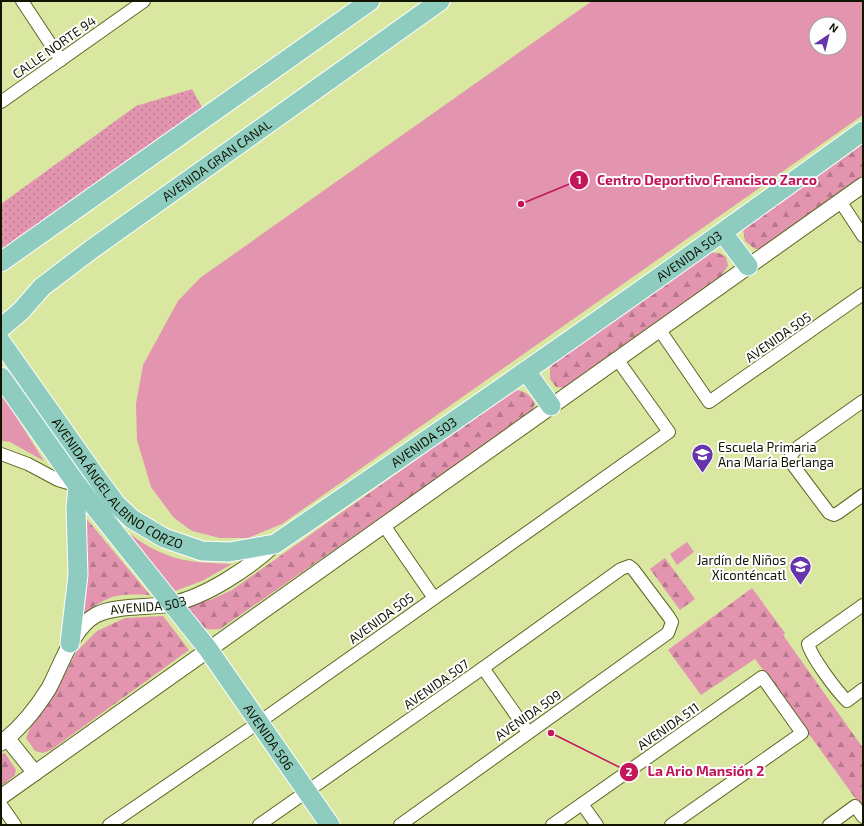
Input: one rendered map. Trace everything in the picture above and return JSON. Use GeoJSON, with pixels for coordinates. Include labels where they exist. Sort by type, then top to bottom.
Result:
{"type":"FeatureCollection","features":[{"type":"Feature","properties":{"kind":"main road"},"geometry":{"type":"LineString","coordinates":[[1,262],[370,1]]}},
{"type":"Feature","properties":{"kind":"main road","name":"AVENIDA GRAN CANAL"},"geometry":{"type":"LineString","coordinates":[[1,328],[21,311],[42,287],[92,249],[440,1]]}},
{"type":"Feature","properties":{"kind":"main road","name":"AVENIDA 503"},"geometry":{"type":"LineString","coordinates":[[275,544],[526,371],[863,131]]}},
{"type":"Feature","properties":{"kind":"main road"},"geometry":{"type":"LineString","coordinates":[[723,232],[748,266]]}},
{"type":"Feature","properties":{"kind":"main road","name":"AVENIDA ÁNGEL ALBINO CORZO"},"geometry":{"type":"LineString","coordinates":[[1,342],[116,504],[132,518],[164,538],[202,551],[230,552],[275,544]]}},
{"type":"Feature","properties":{"kind":"main road"},"geometry":{"type":"LineString","coordinates":[[526,371],[551,406]]}},
{"type":"Feature","properties":{"kind":"main road","name":"AVENIDA ÁNGEL ALBINO CORZO"},"geometry":{"type":"LineString","coordinates":[[1,377],[78,486],[208,649]]}},
{"type":"Feature","properties":{"kind":"main road"},"geometry":{"type":"LineString","coordinates":[[70,643],[78,575],[76,508],[78,486]]}},
{"type":"Feature","properties":{"kind":"main road","name":"AVENIDA 506"},"geometry":{"type":"LineString","coordinates":[[208,649],[330,825]]}},
{"type":"Feature","properties":{"kind":"street"},"geometry":{"type":"LineString","coordinates":[[22,1],[61,60]]}},
{"type":"Feature","properties":{"kind":"street","name":"CALLE NORTE 94"},"geometry":{"type":"LineString","coordinates":[[1,102],[144,1]]}},
{"type":"Feature","properties":{"kind":"street"},"geometry":{"type":"LineString","coordinates":[[1,797],[383,524],[863,185]]}},
{"type":"Feature","properties":{"kind":"street"},"geometry":{"type":"LineString","coordinates":[[840,201],[863,236]]}},
{"type":"Feature","properties":{"kind":"street","name":"AVENIDA 505"},"geometry":{"type":"LineString","coordinates":[[659,329],[709,402],[863,294]]}},
{"type":"Feature","properties":{"kind":"street","name":"AVENIDA 505"},"geometry":{"type":"LineString","coordinates":[[108,825],[258,723],[669,432],[617,359]]}},
{"type":"Feature","properties":{"kind":"street"},"geometry":{"type":"LineString","coordinates":[[863,401],[798,447],[791,455],[794,465],[826,510],[834,515],[863,496]]}},
{"type":"Feature","properties":{"kind":"street"},"geometry":{"type":"LineString","coordinates":[[1,454],[28,464],[58,480],[78,486]]}},
{"type":"Feature","properties":{"kind":"street"},"geometry":{"type":"LineString","coordinates":[[383,524],[434,598]]}},
{"type":"Feature","properties":{"kind":"street","name":"AVENIDA 503"},"geometry":{"type":"LineString","coordinates":[[4,740],[28,719],[39,703],[70,643],[85,625],[96,616],[110,611],[172,604],[192,598],[215,586],[260,558],[275,544]]}},
{"type":"Feature","properties":{"kind":"street","name":"AVENIDA 509"},"geometry":{"type":"LineString","coordinates":[[400,825],[528,732],[663,637],[671,628],[672,622],[669,617],[637,572],[629,566]]}},
{"type":"Feature","properties":{"kind":"street","name":"AVENIDA 507"},"geometry":{"type":"LineString","coordinates":[[260,825],[484,668],[620,569],[629,566]]}},
{"type":"Feature","properties":{"kind":"street"},"geometry":{"type":"LineString","coordinates":[[863,606],[808,644],[811,652],[847,701],[863,690]]}},
{"type":"Feature","properties":{"kind":"street"},"geometry":{"type":"LineString","coordinates":[[484,668],[528,732]]}},
{"type":"Feature","properties":{"kind":"street","name":"AVENIDA 511"},"geometry":{"type":"LineString","coordinates":[[552,825],[762,677],[802,733],[671,825]]}},
{"type":"Feature","properties":{"kind":"street"},"geometry":{"type":"LineString","coordinates":[[4,740],[35,773]]}},
{"type":"Feature","properties":{"kind":"street"},"geometry":{"type":"LineString","coordinates":[[582,804],[597,825]]}},
{"type":"Feature","properties":{"kind":"street"},"geometry":{"type":"LineString","coordinates":[[1,805],[15,825]]}},
{"type":"Feature","properties":{"kind":"street"},"geometry":{"type":"LineString","coordinates":[[828,825],[855,806],[863,817]]}},
{"type":"Feature","properties":{"kind":"green space"},"geometry":{"type":"Polygon","coordinates":[[[592,1],[863,1],[863,115],[282,524],[248,538],[220,538],[192,531],[174,518],[151,487],[137,440],[136,404],[143,365],[178,301],[200,278],[592,1]]]}},
{"type":"Feature","properties":{"kind":"green space"},"geometry":{"type":"Polygon","coordinates":[[[192,89],[204,111],[1,253],[1,204],[136,106],[192,89]]]}},
{"type":"Feature","properties":{"kind":"green space"},"geometry":{"type":"Polygon","coordinates":[[[863,144],[863,178],[762,249],[755,249],[745,241],[743,229],[863,144]]]}},
{"type":"Feature","properties":{"kind":"green space"},"geometry":{"type":"Polygon","coordinates":[[[708,252],[719,253],[726,257],[728,266],[721,276],[564,388],[556,387],[550,379],[550,368],[555,362],[708,252]]]}},
{"type":"Feature","properties":{"kind":"green space"},"geometry":{"type":"Polygon","coordinates":[[[515,390],[525,392],[531,398],[535,404],[531,413],[220,629],[207,629],[195,624],[184,611],[189,604],[210,600],[232,590],[515,390]]]}},
{"type":"Feature","properties":{"kind":"green space"},"geometry":{"type":"Polygon","coordinates":[[[2,394],[44,461],[10,442],[1,441],[2,394]]]}},
{"type":"Feature","properties":{"kind":"green space"},"geometry":{"type":"Polygon","coordinates":[[[85,517],[150,595],[128,594],[113,597],[81,616],[86,586],[85,517]]]}},
{"type":"Feature","properties":{"kind":"green space"},"geometry":{"type":"Polygon","coordinates":[[[120,527],[159,552],[172,557],[198,562],[232,564],[202,581],[175,591],[172,590],[120,527]]]}},
{"type":"Feature","properties":{"kind":"green space"},"geometry":{"type":"Polygon","coordinates":[[[687,542],[694,552],[677,565],[670,554],[687,542]]]}},
{"type":"Feature","properties":{"kind":"green space"},"geometry":{"type":"Polygon","coordinates":[[[665,558],[695,599],[680,610],[650,569],[665,558]]]}},
{"type":"Feature","properties":{"kind":"green space"},"geometry":{"type":"Polygon","coordinates":[[[752,588],[785,633],[783,635],[863,748],[863,809],[755,659],[701,695],[668,650],[752,588]]]}},
{"type":"Feature","properties":{"kind":"green space"},"geometry":{"type":"Polygon","coordinates":[[[163,616],[189,650],[51,750],[43,753],[35,751],[26,738],[32,723],[50,702],[77,651],[97,631],[125,618],[163,616]]]}},
{"type":"Feature","properties":{"kind":"green space"},"geometry":{"type":"Polygon","coordinates":[[[5,753],[16,770],[14,776],[1,786],[1,754],[5,753]]]}},
{"type":"Feature","properties":{"kind":"place","name":"Centro Deportivo Francisco Zarco"},"geometry":{"type":"Point","coordinates":[521,204]}},
{"type":"Feature","properties":{"kind":"place","name":"Escuela Primaria Ana María Berlanga"},"geometry":{"type":"Point","coordinates":[703,474]}},
{"type":"Feature","properties":{"kind":"place","name":"Jardín de Niños Xiconténcatl"},"geometry":{"type":"Point","coordinates":[801,586]}},
{"type":"Feature","properties":{"kind":"place","name":"La Ario Mansión 2"},"geometry":{"type":"Point","coordinates":[551,733]}}]}
